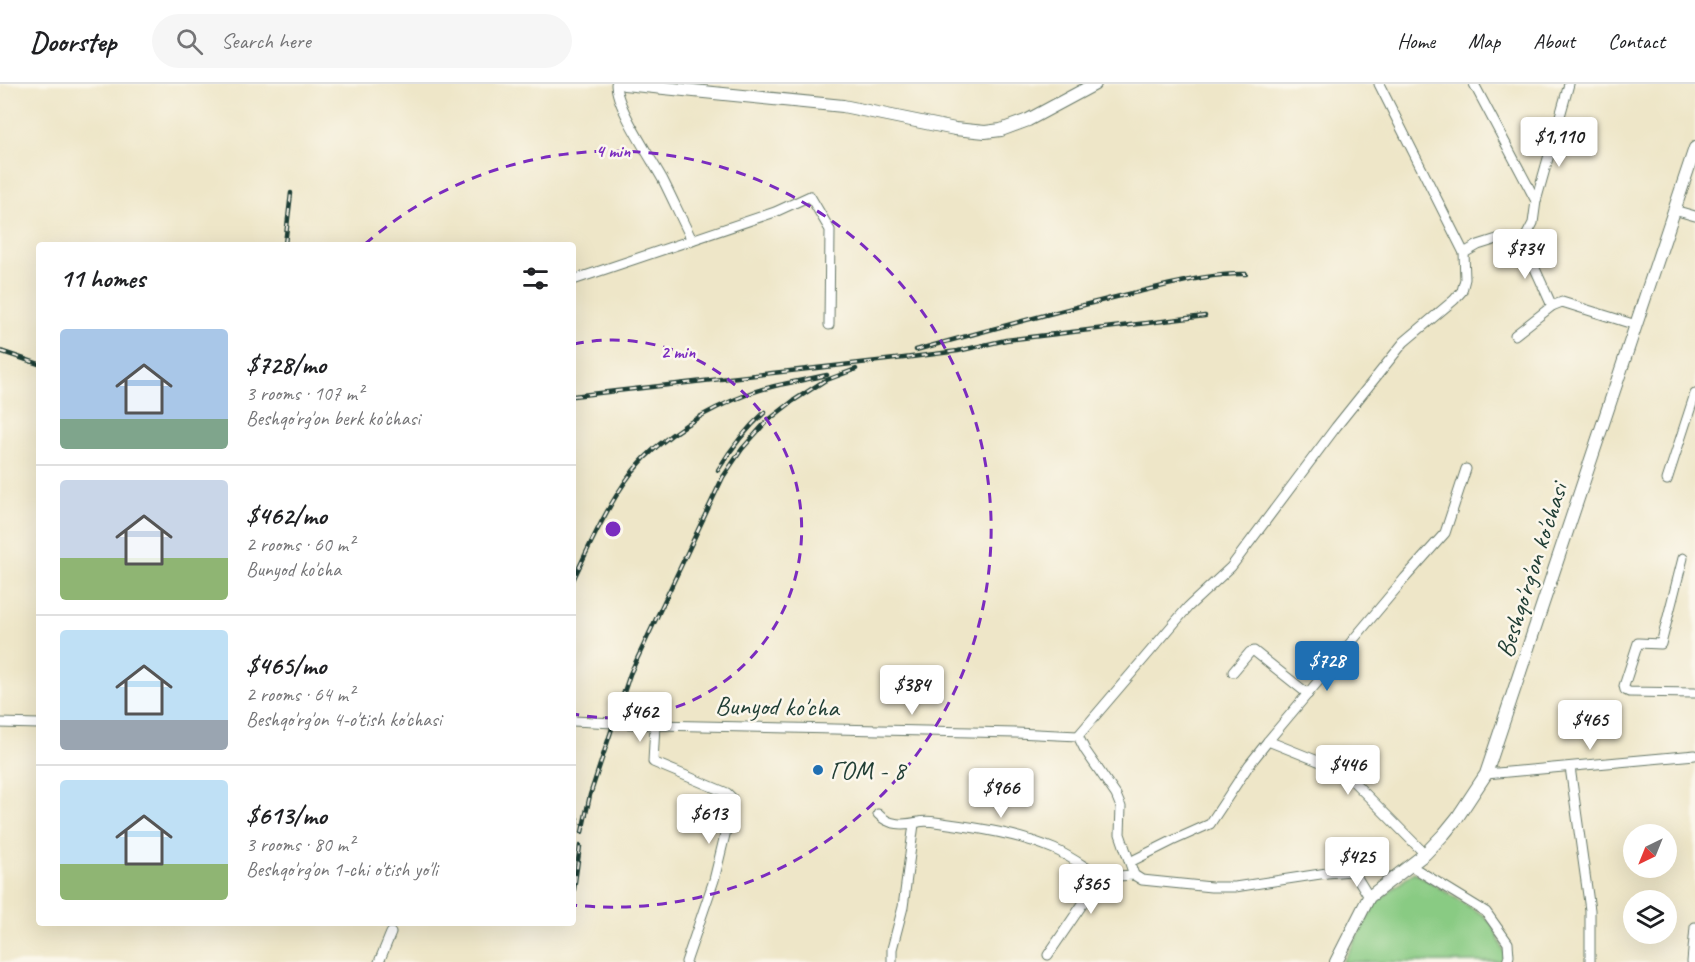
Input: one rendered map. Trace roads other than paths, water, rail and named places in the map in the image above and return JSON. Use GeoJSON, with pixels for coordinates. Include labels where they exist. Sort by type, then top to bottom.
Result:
{"type":"FeatureCollection","features":[{"type":"Feature","properties":{"kind":"street"},"geometry":{"type":"LineString","coordinates":[[616,84],[623,110],[664,182],[692,240]]}},
{"type":"Feature","properties":{"kind":"street"},"geometry":{"type":"LineString","coordinates":[[624,84],[843,106],[955,129],[986,132],[1008,128],[1029,120],[1095,84]]}},
{"type":"Feature","properties":{"kind":"street"},"geometry":{"type":"LineString","coordinates":[[1134,876],[1120,834],[1120,807],[1116,795],[1078,736],[1188,608],[1231,567],[1336,427],[1404,342],[1462,291],[1466,264],[1464,253],[1379,84]]}},
{"type":"Feature","properties":{"kind":"street"},"geometry":{"type":"LineString","coordinates":[[1475,84],[1536,201]]}},
{"type":"Feature","properties":{"kind":"street"},"geometry":{"type":"LineString","coordinates":[[1523,242],[1533,223],[1536,201],[1569,84]]}},
{"type":"Feature","properties":{"kind":"street","name":"Beshqo'rg'on ko'chasi"},"geometry":{"type":"LineString","coordinates":[[1336,962],[1369,897],[1425,854],[1457,818],[1486,774],[1695,148]]}},
{"type":"Feature","properties":{"kind":"street"},"geometry":{"type":"LineString","coordinates":[[576,279],[774,212],[810,196],[830,230],[830,325]]}},
{"type":"Feature","properties":{"kind":"street"},"geometry":{"type":"LineString","coordinates":[[1674,210],[1695,216]]}},
{"type":"Feature","properties":{"kind":"street"},"geometry":{"type":"LineString","coordinates":[[1464,253],[1478,245],[1497,239],[1523,242]]}},
{"type":"Feature","properties":{"kind":"street"},"geometry":{"type":"LineString","coordinates":[[1523,242],[1552,306]]}},
{"type":"Feature","properties":{"kind":"street"},"geometry":{"type":"LineString","coordinates":[[1515,335],[1552,306],[1562,302],[1636,325]]}},
{"type":"Feature","properties":{"kind":"street"},"geometry":{"type":"LineString","coordinates":[[1667,480],[1695,394]]}},
{"type":"Feature","properties":{"kind":"street"},"geometry":{"type":"LineString","coordinates":[[1130,862],[1210,824],[1249,765],[1268,741],[1445,533],[1466,469]]}},
{"type":"Feature","properties":{"kind":"street"},"geometry":{"type":"LineString","coordinates":[[1683,558],[1661,644],[1638,643],[1624,686],[1629,692],[1695,693]]}},
{"type":"Feature","properties":{"kind":"street"},"geometry":{"type":"LineString","coordinates":[[1233,672],[1250,652],[1254,651],[1308,694]]}},
{"type":"Feature","properties":{"kind":"street","name":"Bunyod ko'cha"},"geometry":{"type":"LineString","coordinates":[[576,721],[655,725],[1040,733],[1078,736]]}},
{"type":"Feature","properties":{"kind":"street"},"geometry":{"type":"LineString","coordinates":[[0,723],[36,724]]}},
{"type":"Feature","properties":{"kind":"street"},"geometry":{"type":"LineString","coordinates":[[655,725],[653,762],[727,793],[732,798],[714,880],[686,962]]}},
{"type":"Feature","properties":{"kind":"street"},"geometry":{"type":"LineString","coordinates":[[1268,741],[1343,771],[1425,854]]}},
{"type":"Feature","properties":{"kind":"street"},"geometry":{"type":"LineString","coordinates":[[1486,774],[1695,755]]}},
{"type":"Feature","properties":{"kind":"street"},"geometry":{"type":"LineString","coordinates":[[1570,767],[1590,910],[1590,962]]}},
{"type":"Feature","properties":{"kind":"street"},"geometry":{"type":"LineString","coordinates":[[878,814],[884,820],[894,823],[935,822],[1014,836],[1054,849],[1101,877],[1134,876],[1142,880],[1210,887],[1235,887],[1351,871],[1369,897]]}},
{"type":"Feature","properties":{"kind":"street"},"geometry":{"type":"LineString","coordinates":[[892,962],[892,949],[903,907],[914,824]]}},
{"type":"Feature","properties":{"kind":"street"},"geometry":{"type":"LineString","coordinates":[[1411,866],[1486,912],[1508,943],[1507,962]]}},
{"type":"Feature","properties":{"kind":"street"},"geometry":{"type":"LineString","coordinates":[[1048,955],[1101,877]]}},
{"type":"Feature","properties":{"kind":"street"},"geometry":{"type":"LineString","coordinates":[[1692,962],[1695,927]]}},
{"type":"Feature","properties":{"kind":"street"},"geometry":{"type":"LineString","coordinates":[[379,962],[391,933]]}},
{"type":"Feature","properties":{"kind":"railway"},"geometry":{"type":"LineString","coordinates":[[285,242],[291,193]]}},
{"type":"Feature","properties":{"kind":"railway"},"geometry":{"type":"LineString","coordinates":[[916,350],[1175,283],[1218,275],[1246,274]]}},
{"type":"Feature","properties":{"kind":"railway"},"geometry":{"type":"LineString","coordinates":[[576,396],[904,358],[958,351],[1006,340],[1205,316]]}},
{"type":"Feature","properties":{"kind":"railway"},"geometry":{"type":"LineString","coordinates":[[0,351],[36,363]]}},
{"type":"Feature","properties":{"kind":"railway"},"geometry":{"type":"LineString","coordinates":[[582,832],[590,795],[630,674],[723,477],[742,449],[766,422],[824,381],[856,369]]}},
{"type":"Feature","properties":{"kind":"railway"},"geometry":{"type":"LineString","coordinates":[[576,574],[616,497],[633,471],[658,446],[687,424],[735,399],[769,387],[827,375]]}},
{"type":"Feature","properties":{"kind":"railway"},"geometry":{"type":"LineString","coordinates":[[718,470],[739,439],[765,412]]}},
{"type":"Feature","properties":{"kind":"railway"},"geometry":{"type":"LineString","coordinates":[[576,825],[577,819]]}},
{"type":"Feature","properties":{"kind":"railway"},"geometry":{"type":"LineString","coordinates":[[576,875],[580,846]]}},
{"type":"Feature","properties":{"kind":"place","name":"ГОМ - 8"},"geometry":{"type":"Point","coordinates":[818,770]}}]}
